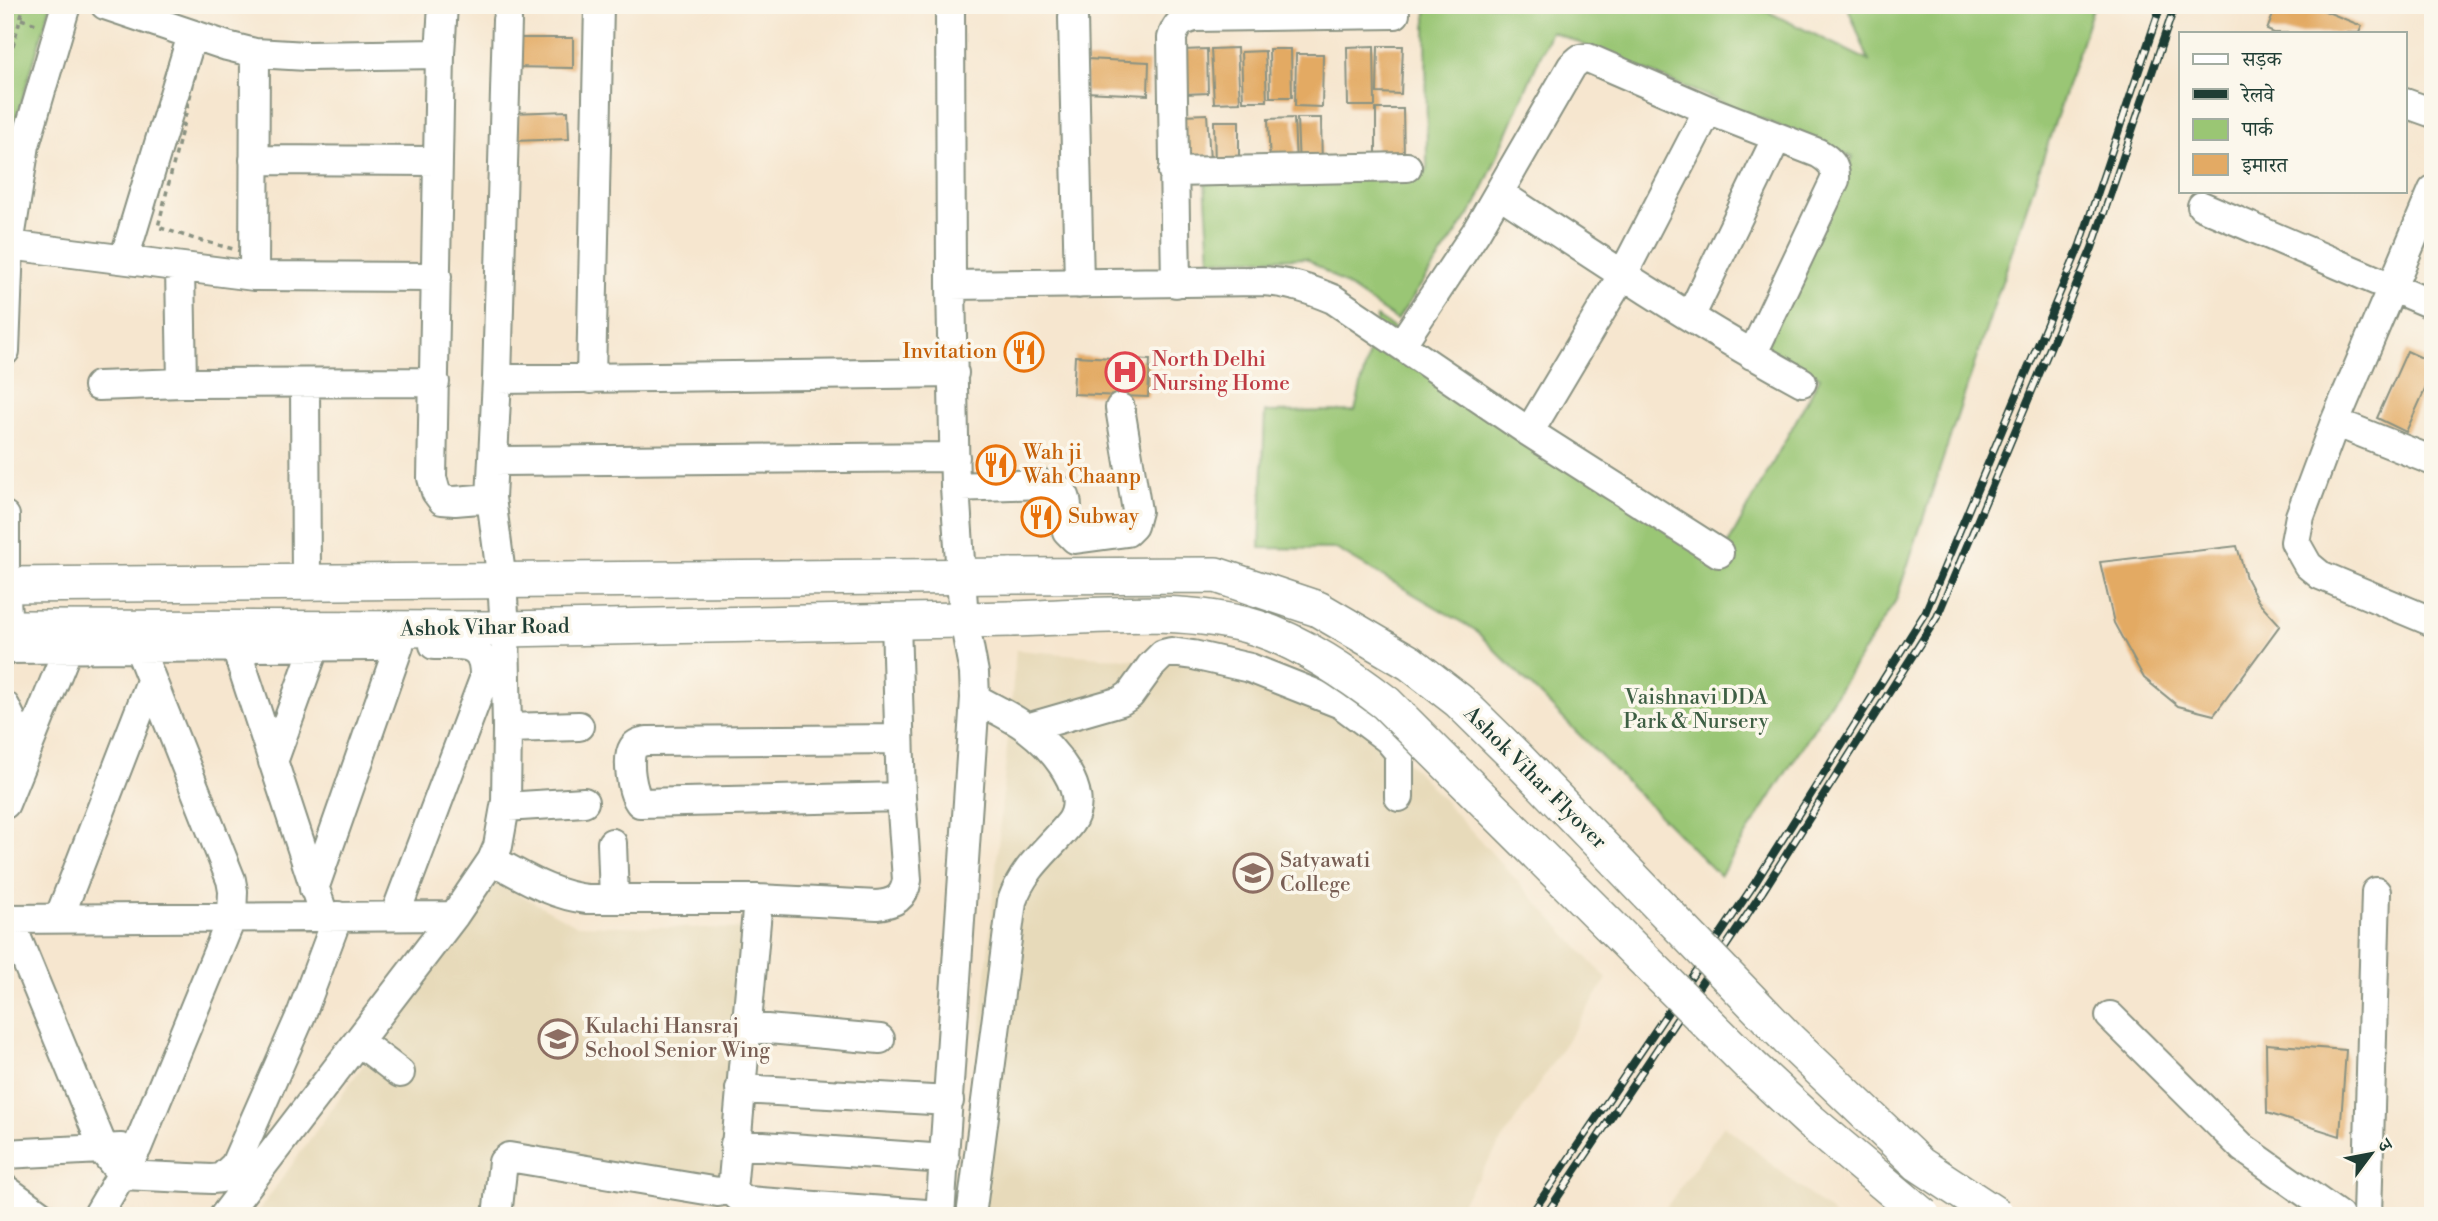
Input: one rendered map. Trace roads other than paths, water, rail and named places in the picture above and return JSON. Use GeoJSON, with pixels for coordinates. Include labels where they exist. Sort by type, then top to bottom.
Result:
{"type":"FeatureCollection","features":[{"type":"Feature","properties":{"kind":"main road","name":"Ashok Vihar Flyover"},"geometry":{"type":"LineString","coordinates":[[961,577],[1216,575],[1318,609],[1410,663],[1459,701],[1488,729],[1789,1040],[1919,1164],[1998,1216]]}},
{"type":"Feature","properties":{"kind":"main road"},"geometry":{"type":"LineString","coordinates":[[5,585],[961,577]]}},
{"type":"Feature","properties":{"kind":"main road"},"geometry":{"type":"LineString","coordinates":[[964,620],[1166,615],[1223,621],[1258,629],[1299,647],[1368,688],[1396,712],[1751,1066],[1820,1130],[1923,1216]]}},
{"type":"Feature","properties":{"kind":"main road","name":"Ashok Vihar Road"},"geometry":{"type":"LineString","coordinates":[[6,635],[964,620]]}},
{"type":"Feature","properties":{"kind":"street"},"geometry":{"type":"LineString","coordinates":[[5,351],[15,142],[66,5]]}},
{"type":"Feature","properties":{"kind":"street"},"geometry":{"type":"LineString","coordinates":[[106,5],[192,35],[255,52],[307,56],[440,54]]}},
{"type":"Feature","properties":{"kind":"street"},"geometry":{"type":"LineString","coordinates":[[443,5],[432,478],[436,492],[442,500],[491,498]]}},
{"type":"Feature","properties":{"kind":"street"},"geometry":{"type":"LineString","coordinates":[[591,379],[599,5]]}},
{"type":"Feature","properties":{"kind":"street"},"geometry":{"type":"LineString","coordinates":[[497,1216],[503,1162],[509,1157],[718,1192],[740,1202],[940,1215],[975,698],[974,673],[964,620],[955,487],[950,5]]}},
{"type":"Feature","properties":{"kind":"street"},"geometry":{"type":"LineString","coordinates":[[1176,283],[1172,38],[1176,26],[1182,20],[1194,18],[1395,14]]}},
{"type":"Feature","properties":{"kind":"street"},"geometry":{"type":"LineString","coordinates":[[1073,17],[1079,284]]}},
{"type":"Feature","properties":{"kind":"street"},"geometry":{"type":"LineString","coordinates":[[224,1216],[454,916],[492,860],[498,846],[505,807],[507,728],[502,582],[491,498],[507,20]]}},
{"type":"Feature","properties":{"kind":"street"},"geometry":{"type":"LineString","coordinates":[[124,259],[192,35]]}},
{"type":"Feature","properties":{"kind":"street"},"geometry":{"type":"LineString","coordinates":[[254,276],[255,52]]}},
{"type":"Feature","properties":{"kind":"street"},"geometry":{"type":"LineString","coordinates":[[1401,345],[1476,232],[1572,66],[1580,59],[1588,58],[1826,158],[1833,164],[1835,180],[1752,355]]}},
{"type":"Feature","properties":{"kind":"street"},"geometry":{"type":"LineString","coordinates":[[2406,103],[2433,113]]}},
{"type":"Feature","properties":{"kind":"street"},"geometry":{"type":"LineString","coordinates":[[1529,432],[1622,276],[1708,110]]}},
{"type":"Feature","properties":{"kind":"street"},"geometry":{"type":"LineString","coordinates":[[1690,317],[1777,137]]}},
{"type":"Feature","properties":{"kind":"street"},"geometry":{"type":"LineString","coordinates":[[254,160],[438,161]]}},
{"type":"Feature","properties":{"kind":"street"},"geometry":{"type":"LineString","coordinates":[[1173,172],[1407,167]]}},
{"type":"Feature","properties":{"kind":"street"},"geometry":{"type":"LineString","coordinates":[[2433,190],[2335,422],[2297,528],[2295,542],[2300,554],[2320,575],[2433,622]]}},
{"type":"Feature","properties":{"kind":"street"},"geometry":{"type":"LineString","coordinates":[[1499,193],[1622,276],[1752,355],[1802,382]]}},
{"type":"Feature","properties":{"kind":"street"},"geometry":{"type":"LineString","coordinates":[[2202,206],[2433,305]]}},
{"type":"Feature","properties":{"kind":"street"},"geometry":{"type":"LineString","coordinates":[[9,245],[254,276],[437,277]]}},
{"type":"Feature","properties":{"kind":"street"},"geometry":{"type":"LineString","coordinates":[[180,268],[182,383]]}},
{"type":"Feature","properties":{"kind":"street"},"geometry":{"type":"LineString","coordinates":[[951,285],[1288,282],[1333,299],[1529,432],[1719,553]]}},
{"type":"Feature","properties":{"kind":"street"},"geometry":{"type":"LineString","coordinates":[[497,379],[954,373]]}},
{"type":"Feature","properties":{"kind":"street"},"geometry":{"type":"LineString","coordinates":[[98,386],[435,382]]}},
{"type":"Feature","properties":{"kind":"street"},"geometry":{"type":"LineString","coordinates":[[305,383],[306,584]]}},
{"type":"Feature","properties":{"kind":"street"},"geometry":{"type":"LineString","coordinates":[[955,487],[1043,484],[1055,486],[1068,502],[1067,531],[1075,539],[1127,531],[1133,526],[1137,511],[1120,408]]}},
{"type":"Feature","properties":{"kind":"street"},"geometry":{"type":"LineString","coordinates":[[2335,422],[2433,461]]}},
{"type":"Feature","properties":{"kind":"street"},"geometry":{"type":"LineString","coordinates":[[493,461],[955,457]]}},
{"type":"Feature","properties":{"kind":"street"},"geometry":{"type":"LineString","coordinates":[[5,516],[6,635],[68,648],[469,645],[479,654],[484,670],[479,696],[395,915]]}},
{"type":"Feature","properties":{"kind":"street"},"geometry":{"type":"LineString","coordinates":[[492,860],[553,892],[567,896],[614,899],[758,899],[877,905],[890,904],[900,899],[907,880],[901,797],[896,621]]}},
{"type":"Feature","properties":{"kind":"street"},"geometry":{"type":"LineString","coordinates":[[273,762],[315,646]]}},
{"type":"Feature","properties":{"kind":"street"},"geometry":{"type":"LineString","coordinates":[[314,889],[399,646]]}},
{"type":"Feature","properties":{"kind":"street"},"geometry":{"type":"LineString","coordinates":[[5,804],[17,764],[68,648]]}},
{"type":"Feature","properties":{"kind":"street"},"geometry":{"type":"LineString","coordinates":[[97,1216],[137,1148],[232,917],[231,880],[139,648]]}},
{"type":"Feature","properties":{"kind":"street"},"geometry":{"type":"LineString","coordinates":[[236,648],[314,889],[331,916],[302,1014],[235,1166],[221,1178],[212,1179],[122,1175],[103,1147],[7,919],[60,918],[232,917],[331,916],[395,915],[454,916]]}},
{"type":"Feature","properties":{"kind":"street"},"geometry":{"type":"LineString","coordinates":[[1027,728],[1121,701],[1130,695],[1163,654],[1171,652],[1193,655],[1250,668],[1349,708],[1388,739],[1399,752],[1399,797]]}},
{"type":"Feature","properties":{"kind":"street"},"geometry":{"type":"LineString","coordinates":[[60,918],[151,681]]}},
{"type":"Feature","properties":{"kind":"street"},"geometry":{"type":"LineString","coordinates":[[971,1216],[1012,901],[1026,871],[1070,822],[1077,803],[1076,792],[1063,765],[1048,747],[1027,728],[975,698]]}},
{"type":"Feature","properties":{"kind":"street"},"geometry":{"type":"LineString","coordinates":[[5,706],[17,764]]}},
{"type":"Feature","properties":{"kind":"street"},"geometry":{"type":"LineString","coordinates":[[507,728],[579,726]]}},
{"type":"Feature","properties":{"kind":"street"},"geometry":{"type":"LineString","coordinates":[[899,739],[648,741],[640,742],[631,754],[633,789],[635,798],[640,803],[901,797]]}},
{"type":"Feature","properties":{"kind":"street"},"geometry":{"type":"LineString","coordinates":[[505,807],[583,802]]}},
{"type":"Feature","properties":{"kind":"street"},"geometry":{"type":"LineString","coordinates":[[612,843],[614,899]]}},
{"type":"Feature","properties":{"kind":"street"},"geometry":{"type":"LineString","coordinates":[[2367,1216],[2376,892]]}},
{"type":"Feature","properties":{"kind":"street"},"geometry":{"type":"LineString","coordinates":[[740,1202],[733,1180],[735,1144],[758,899]]}},
{"type":"Feature","properties":{"kind":"street"},"geometry":{"type":"LineString","coordinates":[[2110,1016],[2243,1148],[2339,1216]]}},
{"type":"Feature","properties":{"kind":"street"},"geometry":{"type":"LineString","coordinates":[[746,1027],[880,1039]]}},
{"type":"Feature","properties":{"kind":"street"},"geometry":{"type":"LineString","coordinates":[[358,1041],[400,1073]]}},
{"type":"Feature","properties":{"kind":"street"},"geometry":{"type":"LineString","coordinates":[[740,1089],[949,1101]]}},
{"type":"Feature","properties":{"kind":"street"},"geometry":{"type":"LineString","coordinates":[[735,1144],[945,1159]]}},
{"type":"Feature","properties":{"kind":"street"},"geometry":{"type":"LineString","coordinates":[[5,1154],[103,1147],[137,1148]]}},
{"type":"Feature","properties":{"kind":"street"},"geometry":{"type":"LineString","coordinates":[[5,1189],[42,1216]]}},
{"type":"Feature","properties":{"kind":"railway"},"geometry":{"type":"LineString","coordinates":[[1530,1216],[1755,883],[1925,613],[2080,245],[2161,5]]}},
{"type":"Feature","properties":{"kind":"railway"},"geometry":{"type":"LineString","coordinates":[[1545,1216],[1763,891],[1937,617],[2092,248],[2175,5]]}},
{"type":"Feature","properties":{"kind":"place","name":"Invitation"},"geometry":{"type":"Point","coordinates":[1024,352]}},
{"type":"Feature","properties":{"kind":"place","name":"North Delhi Nursing Home"},"geometry":{"type":"Point","coordinates":[1125,372]}},
{"type":"Feature","properties":{"kind":"place","name":"Wah ji Wah Chaanp"},"geometry":{"type":"Point","coordinates":[996,465]}},
{"type":"Feature","properties":{"kind":"place","name":"Subway"},"geometry":{"type":"Point","coordinates":[1041,517]}},
{"type":"Feature","properties":{"kind":"place","name":"Satyawati College"},"geometry":{"type":"Point","coordinates":[1253,873]}},
{"type":"Feature","properties":{"kind":"place","name":"Kulachi Hansraj School Senior Wing"},"geometry":{"type":"Point","coordinates":[558,1039]}},
{"type":"Feature","properties":{"kind":"park label","name":"Vaishnavi DDA Park & Nursery"},"geometry":{"type":"Point","coordinates":[1696,710]}}]}
